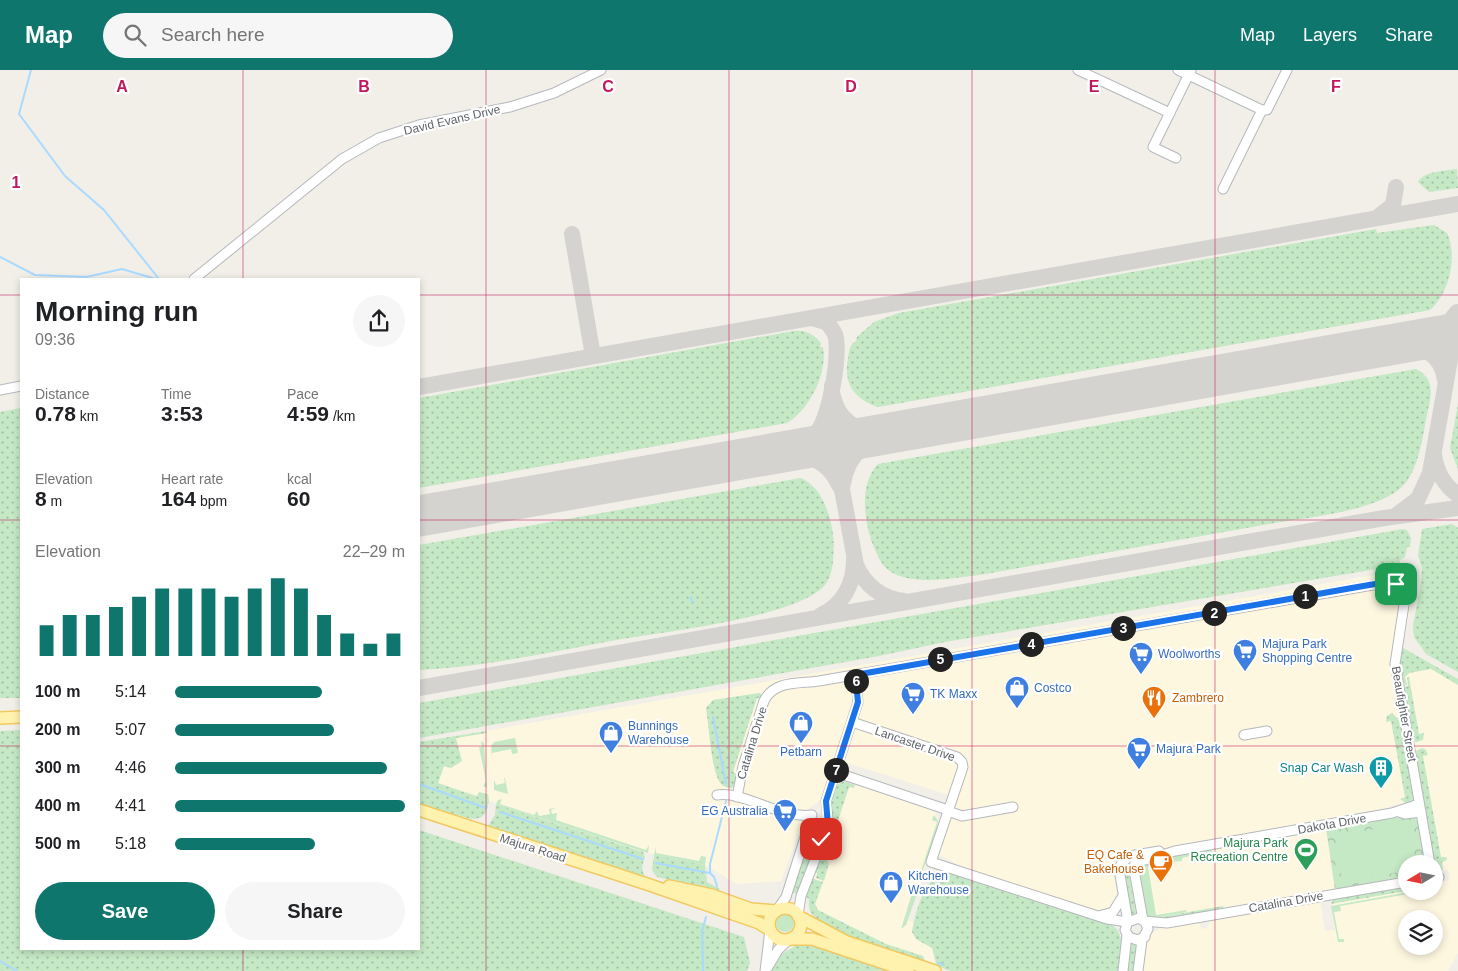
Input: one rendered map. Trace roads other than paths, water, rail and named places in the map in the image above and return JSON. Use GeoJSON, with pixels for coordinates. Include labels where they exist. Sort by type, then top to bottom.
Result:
{"type":"FeatureCollection","features":[{"type":"Feature","properties":{"kind":"main road"},"geometry":{"type":"LineString","coordinates":[[0,718],[20,717]]}},
{"type":"Feature","properties":{"kind":"main road","name":"Majura Road"},"geometry":{"type":"LineString","coordinates":[[420,810],[647,884],[759,923],[770,930]]}},
{"type":"Feature","properties":{"kind":"main road","name":"Majura Road"},"geometry":{"type":"LineString","coordinates":[[647,884],[658,884],[710,894],[751,909],[777,910]]}},
{"type":"Feature","properties":{"kind":"main road"},"geometry":{"type":"LineString","coordinates":[[908,971],[814,939],[777,937],[770,930],[770,919],[777,910],[788,908],[847,942],[934,971]]}},
{"type":"Feature","properties":{"kind":"main road"},"geometry":{"type":"LineString","coordinates":[[789,939],[800,929],[798,915]]}},
{"type":"Feature","properties":{"kind":"street","name":"David Evans Drive"},"geometry":{"type":"LineString","coordinates":[[195,278],[342,159],[380,138],[419,125],[510,106],[554,93],[600,70]]}},
{"type":"Feature","properties":{"kind":"street"},"geometry":{"type":"LineString","coordinates":[[1078,70],[1170,113]]}},
{"type":"Feature","properties":{"kind":"street"},"geometry":{"type":"LineString","coordinates":[[1178,70],[1190,72],[1262,110],[1267,110],[1288,70]]}},
{"type":"Feature","properties":{"kind":"street"},"geometry":{"type":"LineString","coordinates":[[1176,158],[1154,147],[1190,72]]}},
{"type":"Feature","properties":{"kind":"street"},"geometry":{"type":"LineString","coordinates":[[1223,189],[1262,110]]}},
{"type":"Feature","properties":{"kind":"street"},"geometry":{"type":"LineString","coordinates":[[0,390],[20,386]]}},
{"type":"Feature","properties":{"kind":"street","name":"Beaufighter Street"},"geometry":{"type":"LineString","coordinates":[[1184,618],[1387,582],[1396,584],[1402,590],[1405,600],[1395,664],[1428,855]]}},
{"type":"Feature","properties":{"kind":"street","name":"Catalina Drive"},"geometry":{"type":"LineString","coordinates":[[737,797],[745,760],[770,692],[782,686],[1184,618]]}},
{"type":"Feature","properties":{"kind":"street"},"geometry":{"type":"LineString","coordinates":[[798,915],[801,896],[821,839],[826,832],[828,821],[826,801],[858,698],[855,675]]}},
{"type":"Feature","properties":{"kind":"street","name":"Lancaster Drive"},"geometry":{"type":"LineString","coordinates":[[852,722],[960,758],[963,765],[931,862],[1096,916]]}},
{"type":"Feature","properties":{"kind":"street"},"geometry":{"type":"LineString","coordinates":[[1244,735],[1267,731]]}},
{"type":"Feature","properties":{"kind":"street"},"geometry":{"type":"LineString","coordinates":[[835,772],[962,816],[1013,807]]}},
{"type":"Feature","properties":{"kind":"street","name":"Catalina Drive"},"geometry":{"type":"LineString","coordinates":[[716,795],[737,797],[794,816],[808,827]]}},
{"type":"Feature","properties":{"kind":"street"},"geometry":{"type":"LineString","coordinates":[[777,910],[786,897],[808,827],[808,820],[826,801]]}},
{"type":"Feature","properties":{"kind":"street","name":"Dakota Drive"},"geometry":{"type":"LineString","coordinates":[[1175,851],[1399,812],[1403,808],[1420,808]]}},
{"type":"Feature","properties":{"kind":"street"},"geometry":{"type":"LineString","coordinates":[[812,815],[822,814],[828,821]]}},
{"type":"Feature","properties":{"kind":"street","name":"Catalina Drive"},"geometry":{"type":"LineString","coordinates":[[794,816],[812,815]]}},
{"type":"Feature","properties":{"kind":"street"},"geometry":{"type":"LineString","coordinates":[[808,827],[816,835],[826,832]]}},
{"type":"Feature","properties":{"kind":"street"},"geometry":{"type":"LineString","coordinates":[[1123,971],[1127,935],[1125,928],[1128,922],[1120,874],[1125,860],[1140,854],[1175,851]]}},
{"type":"Feature","properties":{"kind":"street"},"geometry":{"type":"LineString","coordinates":[[1138,971],[1148,929],[1144,920],[1134,865],[1175,851]]}},
{"type":"Feature","properties":{"kind":"street","name":"Catalina Drive"},"geometry":{"type":"LineString","coordinates":[[1144,920],[1167,923],[1398,883]]}},
{"type":"Feature","properties":{"kind":"street"},"geometry":{"type":"LineString","coordinates":[[1096,916],[1106,916],[1112,912],[1124,896]]}},
{"type":"Feature","properties":{"kind":"street"},"geometry":{"type":"LineString","coordinates":[[1096,916],[1107,920],[1128,922],[1136,918],[1144,920]]}},
{"type":"Feature","properties":{"kind":"street"},"geometry":{"type":"LineString","coordinates":[[1107,920],[1135,940],[1145,936]]}},
{"type":"Feature","properties":{"kind":"street","name":"Catalina Drive"},"geometry":{"type":"LineString","coordinates":[[1145,936],[1167,923]]}},
{"type":"Feature","properties":{"kind":"street"},"geometry":{"type":"LineString","coordinates":[[766,971],[770,930]]}},
{"type":"Feature","properties":{"kind":"street"},"geometry":{"type":"LineString","coordinates":[[766,971],[778,950],[789,939]]}},
{"type":"Feature","properties":{"kind":"waterway"},"geometry":{"type":"LineString","coordinates":[[31,70],[19,114],[65,176],[104,210],[158,278]]}},
{"type":"Feature","properties":{"kind":"waterway"},"geometry":{"type":"LineString","coordinates":[[0,257],[35,275],[86,277],[122,269],[153,278]]}},
{"type":"Feature","properties":{"kind":"waterway"},"geometry":{"type":"LineString","coordinates":[[691,597],[692,602]]}},
{"type":"Feature","properties":{"kind":"waterway"},"geometry":{"type":"LineString","coordinates":[[713,717],[726,784]]}},
{"type":"Feature","properties":{"kind":"waterway"},"geometry":{"type":"LineString","coordinates":[[420,784],[486,808]]}},
{"type":"Feature","properties":{"kind":"waterway"},"geometry":{"type":"LineString","coordinates":[[717,886],[714,877],[710,873],[710,864],[726,801]]}},
{"type":"Feature","properties":{"kind":"waterway"},"geometry":{"type":"LineString","coordinates":[[500,812],[643,859]]}},
{"type":"Feature","properties":{"kind":"waterway"},"geometry":{"type":"LineString","coordinates":[[656,863],[710,873]]}},
{"type":"Feature","properties":{"kind":"waterway"},"geometry":{"type":"LineString","coordinates":[[703,971],[702,931],[706,917]]}},
{"type":"Feature","properties":{"kind":"waterway"},"geometry":{"type":"LineString","coordinates":[[0,961],[17,971]]}},
{"type":"Feature","properties":{"kind":"waterway"},"geometry":{"type":"LineString","coordinates":[[938,963],[944,965]]}},
{"type":"Feature","properties":{"kind":"place","name":"Majura Park Shopping Centre"},"geometry":{"type":"Point","coordinates":[1245,672]}},
{"type":"Feature","properties":{"kind":"place","name":"Woolworths"},"geometry":{"type":"Point","coordinates":[1141,675]}},
{"type":"Feature","properties":{"kind":"place","name":"Costco"},"geometry":{"type":"Point","coordinates":[1017,709]}},
{"type":"Feature","properties":{"kind":"place","name":"TK Maxx"},"geometry":{"type":"Point","coordinates":[913,715]}},
{"type":"Feature","properties":{"kind":"place","name":"Zambrero"},"geometry":{"type":"Point","coordinates":[1154,719]}},
{"type":"Feature","properties":{"kind":"place","name":"Petbarn"},"geometry":{"type":"Point","coordinates":[801,744]}},
{"type":"Feature","properties":{"kind":"place","name":"Bunnings Warehouse"},"geometry":{"type":"Point","coordinates":[611,754]}},
{"type":"Feature","properties":{"kind":"place","name":"Majura Park"},"geometry":{"type":"Point","coordinates":[1139,770]}},
{"type":"Feature","properties":{"kind":"place","name":"Snap Car Wash"},"geometry":{"type":"Point","coordinates":[1381,789]}},
{"type":"Feature","properties":{"kind":"place","name":"EG Australia"},"geometry":{"type":"Point","coordinates":[785,832]}},
{"type":"Feature","properties":{"kind":"place","name":"Majura Park Recreation Centre"},"geometry":{"type":"Point","coordinates":[1306,871]}},
{"type":"Feature","properties":{"kind":"place","name":"EQ Cafe & Bakehouse"},"geometry":{"type":"Point","coordinates":[1161,883]}},
{"type":"Feature","properties":{"kind":"place","name":"Kitchen Warehouse"},"geometry":{"type":"Point","coordinates":[891,904]}}]}
